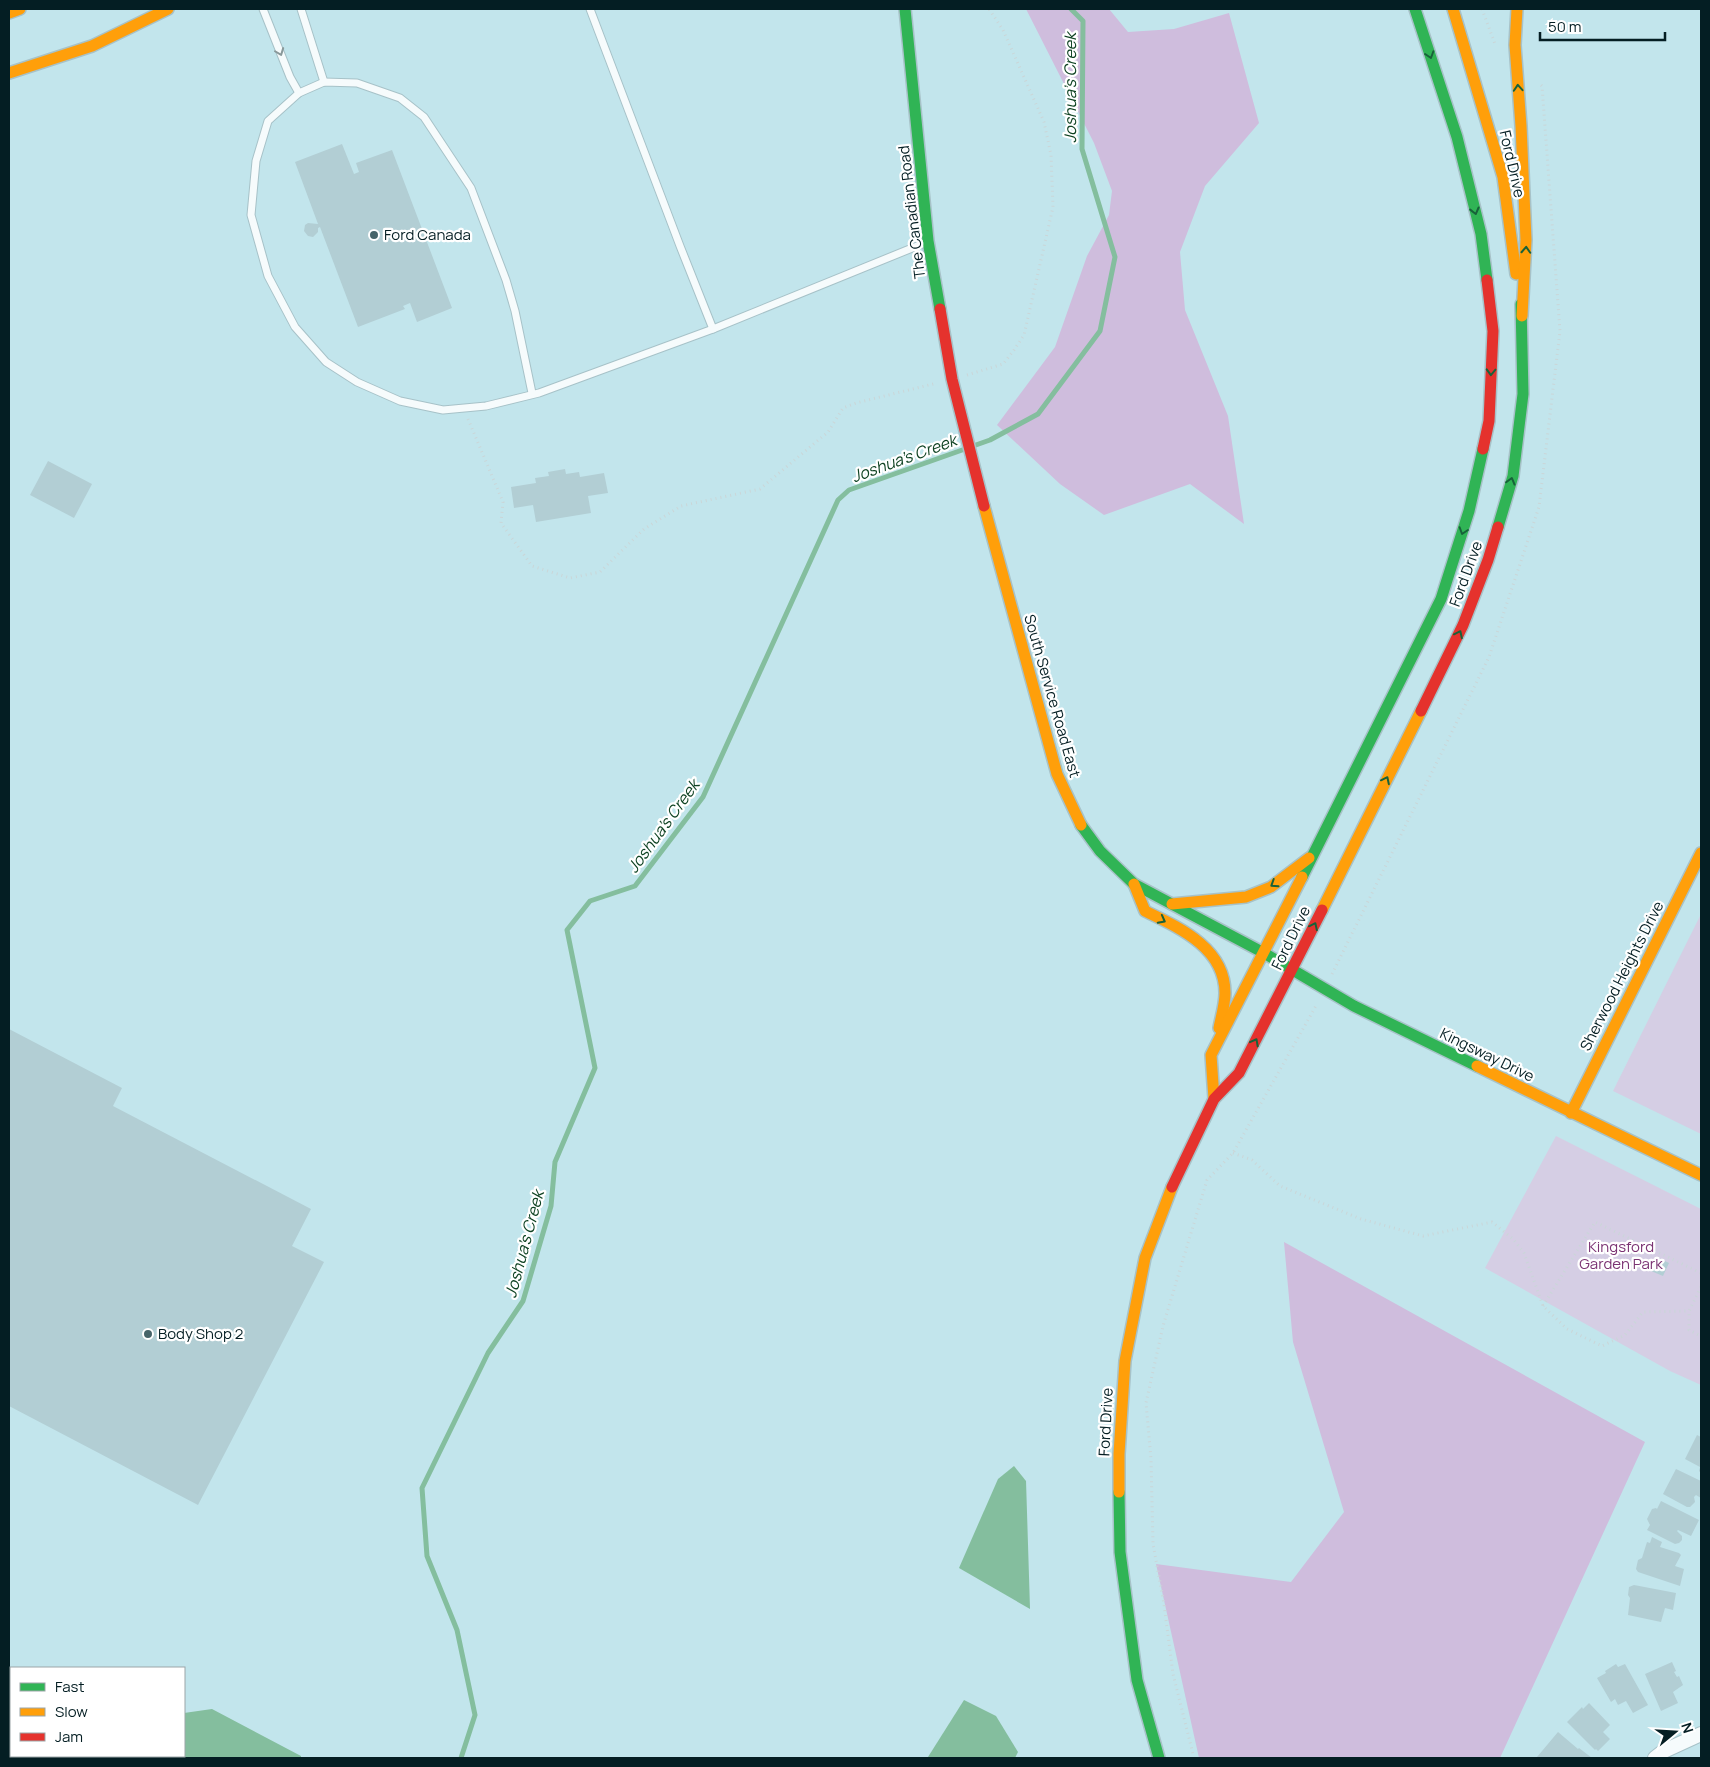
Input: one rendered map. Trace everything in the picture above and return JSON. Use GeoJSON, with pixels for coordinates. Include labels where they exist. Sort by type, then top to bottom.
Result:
{"type":"FeatureCollection","features":[{"type":"Feature","properties":{"kind":"main road"},"geometry":{"type":"LineString","coordinates":[[9,13],[20,9]]}},
{"type":"Feature","properties":{"kind":"main road"},"geometry":{"type":"LineString","coordinates":[[9,73],[92,46],[168,9]]}},
{"type":"Feature","properties":{"kind":"main road","name":"The Canadian Road"},"geometry":{"type":"LineString","coordinates":[[905,9],[928,241],[952,379],[960,411]]}},
{"type":"Feature","properties":{"kind":"main road","name":"Ford Drive"},"geometry":{"type":"LineString","coordinates":[[1214,1099],[1211,1055],[1441,598],[1469,511],[1489,421],[1493,331],[1481,234],[1457,137],[1415,9]]}},
{"type":"Feature","properties":{"kind":"main road","name":"Ford Drive"},"geometry":{"type":"LineString","coordinates":[[1156,1755],[1137,1680],[1120,1552],[1119,1454],[1125,1361],[1145,1258],[1173,1185],[1214,1099],[1239,1073],[1293,969],[1463,625],[1488,560],[1513,476],[1523,394],[1522,316],[1502,177],[1453,9]]}},
{"type":"Feature","properties":{"kind":"main road"},"geometry":{"type":"LineString","coordinates":[[1517,9],[1515,45],[1526,240],[1522,316]]}},
{"type":"Feature","properties":{"kind":"main road","name":"South Service Road East"},"geometry":{"type":"LineString","coordinates":[[960,411],[1057,774],[1073,811],[1094,845],[1117,870],[1134,884],[1264,953]]}},
{"type":"Feature","properties":{"kind":"main road","name":"Sherwood Heights Drive"},"geometry":{"type":"LineString","coordinates":[[1571,1113],[1701,853]]}},
{"type":"Feature","properties":{"kind":"main road"},"geometry":{"type":"LineString","coordinates":[[1172,904],[1246,897],[1271,887],[1313,855]]}},
{"type":"Feature","properties":{"kind":"main road"},"geometry":{"type":"LineString","coordinates":[[1134,884],[1145,911],[1202,943],[1212,953],[1222,970],[1225,992],[1217,1044]]}},
{"type":"Feature","properties":{"kind":"main road","name":"Kingsway Drive"},"geometry":{"type":"LineString","coordinates":[[1264,953],[1324,989],[1571,1113],[1701,1175]]}},
{"type":"Feature","properties":{"kind":"street"},"geometry":{"type":"LineString","coordinates":[[1655,1758],[1664,1751],[1701,1734]]}},
{"type":"Feature","properties":{"kind":"lane"},"geometry":{"type":"LineString","coordinates":[[263,9],[290,77],[299,93]]}},
{"type":"Feature","properties":{"kind":"lane"},"geometry":{"type":"LineString","coordinates":[[301,9],[324,82]]}},
{"type":"Feature","properties":{"kind":"lane"},"geometry":{"type":"LineString","coordinates":[[590,9],[680,246],[714,329]]}},
{"type":"Feature","properties":{"kind":"lane"},"geometry":{"type":"LineString","coordinates":[[532,393],[515,311],[506,280],[471,188],[424,117],[400,98],[357,83],[324,82],[299,93],[268,121],[256,161],[251,215],[268,276],[295,327],[326,362],[357,382],[400,401],[443,410],[486,406],[532,393],[539,393],[714,329],[928,241]]}},
{"type":"Feature","properties":{"kind":"path"},"geometry":{"type":"LineString","coordinates":[[464,408],[503,502],[501,523],[532,566],[570,578],[600,572],[644,529],[681,506],[760,489],[828,432],[843,408],[1003,364],[1024,334],[1053,207],[1052,155],[1044,122],[1003,30],[989,9]]}},
{"type":"Feature","properties":{"kind":"path"},"geometry":{"type":"LineString","coordinates":[[1194,1758],[1173,1674],[1164,1604],[1153,1544],[1151,1459],[1146,1403],[1163,1326],[1207,1180],[1233,1153],[1324,989]]}},
{"type":"Feature","properties":{"kind":"path"},"geometry":{"type":"LineString","coordinates":[[1233,1153],[1252,1160],[1280,1186],[1362,1219],[1423,1236],[1492,1222],[1513,1238],[1524,1253],[1543,1306],[1567,1330],[1602,1346],[1626,1335],[1643,1312],[1689,1310]]}},
{"type":"Feature","properties":{"kind":"path"},"geometry":{"type":"LineString","coordinates":[[1543,1306],[1595,1222],[1701,1273]]}},
{"type":"Feature","properties":{"kind":"path"},"geometry":{"type":"LineString","coordinates":[[1701,1288],[1689,1310],[1689,1330],[1701,1336]]}},
{"type":"Feature","properties":{"kind":"green space"},"geometry":{"type":"Polygon","coordinates":[[[1701,914],[1701,1134],[1613,1091],[1701,914]]]}},
{"type":"Feature","properties":{"kind":"green space","name":"Kingsford Garden Park"},"geometry":{"type":"Polygon","coordinates":[[[1556,1136],[1701,1209],[1701,1385],[1670,1371],[1485,1268],[1556,1136]]]}},
{"type":"Feature","properties":{"kind":"shaded area"},"geometry":{"type":"Polygon","coordinates":[[[1026,9],[1109,9],[1128,32],[1174,29],[1229,13],[1259,123],[1205,186],[1180,252],[1185,310],[1228,416],[1244,524],[1190,484],[1104,515],[1060,484],[997,425],[1055,347],[1087,256],[1109,215],[1112,191],[1094,143],[1026,9]]]}},
{"type":"Feature","properties":{"kind":"shaded area"},"geometry":{"type":"Polygon","coordinates":[[[1284,1242],[1645,1442],[1500,1758],[1199,1758],[1156,1564],[1291,1582],[1344,1512],[1293,1342],[1284,1242]]]}},
{"type":"Feature","properties":{"kind":"shaded area"},"geometry":{"type":"Polygon","coordinates":[[[1014,1466],[1026,1481],[1030,1609],[959,1568],[998,1479],[1014,1466]]]}},
{"type":"Feature","properties":{"kind":"shaded area"},"geometry":{"type":"Polygon","coordinates":[[[964,1700],[996,1716],[1018,1752],[1015,1758],[928,1757],[964,1700]]]}},
{"type":"Feature","properties":{"kind":"shaded area"},"geometry":{"type":"Polygon","coordinates":[[[212,1709],[301,1756],[301,1758],[151,1758],[185,1757],[185,1713],[212,1709]]]}},
{"type":"Feature","properties":{"kind":"building","name":"Ford Canada"},"geometry":{"type":"Polygon","coordinates":[[[342,144],[354,174],[359,172],[356,163],[392,150],[452,308],[417,322],[410,303],[403,306],[405,309],[358,327],[320,227],[313,237],[308,236],[304,231],[305,225],[308,223],[318,224],[295,162],[342,144]]]}},
{"type":"Feature","properties":{"kind":"building"},"geometry":{"type":"Polygon","coordinates":[[[48,461],[92,484],[74,518],[30,495],[48,461]]]}},
{"type":"Feature","properties":{"kind":"building"},"geometry":{"type":"Polygon","coordinates":[[[565,469],[566,474],[579,472],[580,477],[604,473],[608,493],[588,496],[591,513],[536,522],[533,505],[514,508],[511,487],[536,483],[535,478],[549,476],[548,472],[565,469]]]}},
{"type":"Feature","properties":{"kind":"building","name":"Body Shop 2"},"geometry":{"type":"Polygon","coordinates":[[[9,1029],[122,1088],[113,1106],[311,1209],[292,1246],[324,1262],[198,1505],[9,1406],[9,1029]]]}},
{"type":"Feature","properties":{"kind":"building"},"geometry":{"type":"Polygon","coordinates":[[[1657,1257],[1669,1263],[1663,1276],[1651,1271],[1657,1257]]]}},
{"type":"Feature","properties":{"kind":"building"},"geometry":{"type":"Polygon","coordinates":[[[1697,1435],[1701,1437],[1701,1473],[1699,1471],[1700,1467],[1685,1459],[1697,1435]]]}},
{"type":"Feature","properties":{"kind":"building"},"geometry":{"type":"Polygon","coordinates":[[[1676,1469],[1701,1481],[1701,1498],[1696,1495],[1694,1497],[1695,1502],[1690,1507],[1663,1494],[1676,1469]]]}},
{"type":"Feature","properties":{"kind":"building"},"geometry":{"type":"Polygon","coordinates":[[[1661,1501],[1699,1520],[1691,1536],[1678,1530],[1682,1540],[1675,1544],[1647,1530],[1650,1525],[1647,1519],[1652,1509],[1657,1509],[1661,1501]]]}},
{"type":"Feature","properties":{"kind":"building"},"geometry":{"type":"Polygon","coordinates":[[[1652,1537],[1662,1542],[1660,1547],[1681,1555],[1675,1566],[1684,1569],[1680,1586],[1638,1572],[1636,1569],[1638,1560],[1642,1558],[1647,1542],[1650,1543],[1652,1537]]]}},
{"type":"Feature","properties":{"kind":"building"},"geometry":{"type":"Polygon","coordinates":[[[1634,1585],[1676,1593],[1673,1610],[1665,1608],[1661,1622],[1628,1615],[1629,1587],[1634,1585]]]}},
{"type":"Feature","properties":{"kind":"building"},"geometry":{"type":"Polygon","coordinates":[[[1672,1662],[1676,1671],[1674,1672],[1677,1677],[1679,1676],[1683,1685],[1673,1692],[1678,1703],[1661,1711],[1645,1674],[1672,1662]]]}},
{"type":"Feature","properties":{"kind":"building"},"geometry":{"type":"Polygon","coordinates":[[[1616,1664],[1618,1667],[1625,1664],[1648,1705],[1633,1713],[1626,1701],[1618,1705],[1615,1699],[1611,1702],[1597,1678],[1616,1664]]]}},
{"type":"Feature","properties":{"kind":"building"},"geometry":{"type":"Polygon","coordinates":[[[1589,1703],[1610,1725],[1603,1732],[1610,1739],[1598,1751],[1567,1722],[1582,1707],[1583,1709],[1589,1703]]]}},
{"type":"Feature","properties":{"kind":"building"},"geometry":{"type":"Polygon","coordinates":[[[1558,1732],[1578,1749],[1592,1758],[1537,1757],[1558,1732]]]}},
{"type":"Feature","properties":{"kind":"waterway","name":"Joshua's Creek"},"geometry":{"type":"LineString","coordinates":[[973,446],[990,440],[1038,414],[1100,331],[1115,257],[1082,149],[1083,21],[1071,9]]}},
{"type":"Feature","properties":{"kind":"waterway","name":"Joshua's Creek"},"geometry":{"type":"LineString","coordinates":[[461,1758],[475,1715],[457,1630],[427,1556],[422,1488],[488,1353],[523,1301],[551,1206],[555,1162],[595,1068],[567,930],[590,901],[635,886],[703,797],[838,500],[849,490],[965,449]]}},
{"type":"Feature","properties":{"kind":"traffic: fast"},"geometry":{"type":"LineString","coordinates":[[905,9],[928,241],[940,309]]}},
{"type":"Feature","properties":{"kind":"traffic: fast"},"geometry":{"type":"LineString","coordinates":[[1415,9],[1457,137],[1481,234],[1487,280]]}},
{"type":"Feature","properties":{"kind":"traffic: fast"},"geometry":{"type":"LineString","coordinates":[[1498,527],[1513,476],[1523,394],[1521,304]]}},
{"type":"Feature","properties":{"kind":"traffic: fast"},"geometry":{"type":"LineString","coordinates":[[1302,877],[1441,599],[1469,511],[1483,449]]}},
{"type":"Feature","properties":{"kind":"traffic: fast"},"geometry":{"type":"LineString","coordinates":[[1081,825],[1100,851],[1134,884],[1264,953],[1354,1006],[1477,1066]]}},
{"type":"Feature","properties":{"kind":"traffic: fast"},"geometry":{"type":"LineString","coordinates":[[1119,1492],[1120,1552],[1137,1680],[1159,1758]]}},
{"type":"Feature","properties":{"kind":"traffic: slow"},"geometry":{"type":"LineString","coordinates":[[9,13],[20,9]]}},
{"type":"Feature","properties":{"kind":"traffic: slow"},"geometry":{"type":"LineString","coordinates":[[9,73],[92,46],[168,9]]}},
{"type":"Feature","properties":{"kind":"traffic: slow"},"geometry":{"type":"LineString","coordinates":[[1453,9],[1503,177],[1516,274]]}},
{"type":"Feature","properties":{"kind":"traffic: slow"},"geometry":{"type":"LineString","coordinates":[[1517,9],[1515,45],[1526,240],[1522,316]]}},
{"type":"Feature","properties":{"kind":"traffic: slow"},"geometry":{"type":"LineString","coordinates":[[984,506],[1057,774],[1081,825]]}},
{"type":"Feature","properties":{"kind":"traffic: slow"},"geometry":{"type":"LineString","coordinates":[[1322,910],[1421,711]]}},
{"type":"Feature","properties":{"kind":"traffic: slow"},"geometry":{"type":"LineString","coordinates":[[1571,1113],[1701,853]]}},
{"type":"Feature","properties":{"kind":"traffic: slow"},"geometry":{"type":"LineString","coordinates":[[1172,904],[1246,897],[1271,887],[1309,858]]}},
{"type":"Feature","properties":{"kind":"traffic: slow"},"geometry":{"type":"LineString","coordinates":[[1214,1099],[1211,1055],[1302,877]]}},
{"type":"Feature","properties":{"kind":"traffic: slow"},"geometry":{"type":"LineString","coordinates":[[1134,884],[1145,911],[1198,941],[1217,964],[1223,977],[1225,993],[1219,1028]]}},
{"type":"Feature","properties":{"kind":"traffic: slow"},"geometry":{"type":"LineString","coordinates":[[1477,1066],[1701,1175]]}},
{"type":"Feature","properties":{"kind":"traffic: slow"},"geometry":{"type":"LineString","coordinates":[[1119,1492],[1119,1454],[1125,1361],[1145,1258],[1172,1187]]}},
{"type":"Feature","properties":{"kind":"traffic: jam"},"geometry":{"type":"LineString","coordinates":[[1483,449],[1489,421],[1493,331],[1487,280]]}},
{"type":"Feature","properties":{"kind":"traffic: jam"},"geometry":{"type":"LineString","coordinates":[[940,309],[952,379],[984,506]]}},
{"type":"Feature","properties":{"kind":"traffic: jam"},"geometry":{"type":"LineString","coordinates":[[1421,711],[1463,625],[1488,560],[1498,527]]}},
{"type":"Feature","properties":{"kind":"traffic: jam"},"geometry":{"type":"LineString","coordinates":[[1172,1187],[1214,1099],[1239,1073],[1322,910]]}},
{"type":"Feature","properties":{"kind":"place","name":"Ford Canada"},"geometry":{"type":"Point","coordinates":[374,235]}},
{"type":"Feature","properties":{"kind":"place","name":"Body Shop 2"},"geometry":{"type":"Point","coordinates":[148,1334]}}]}
